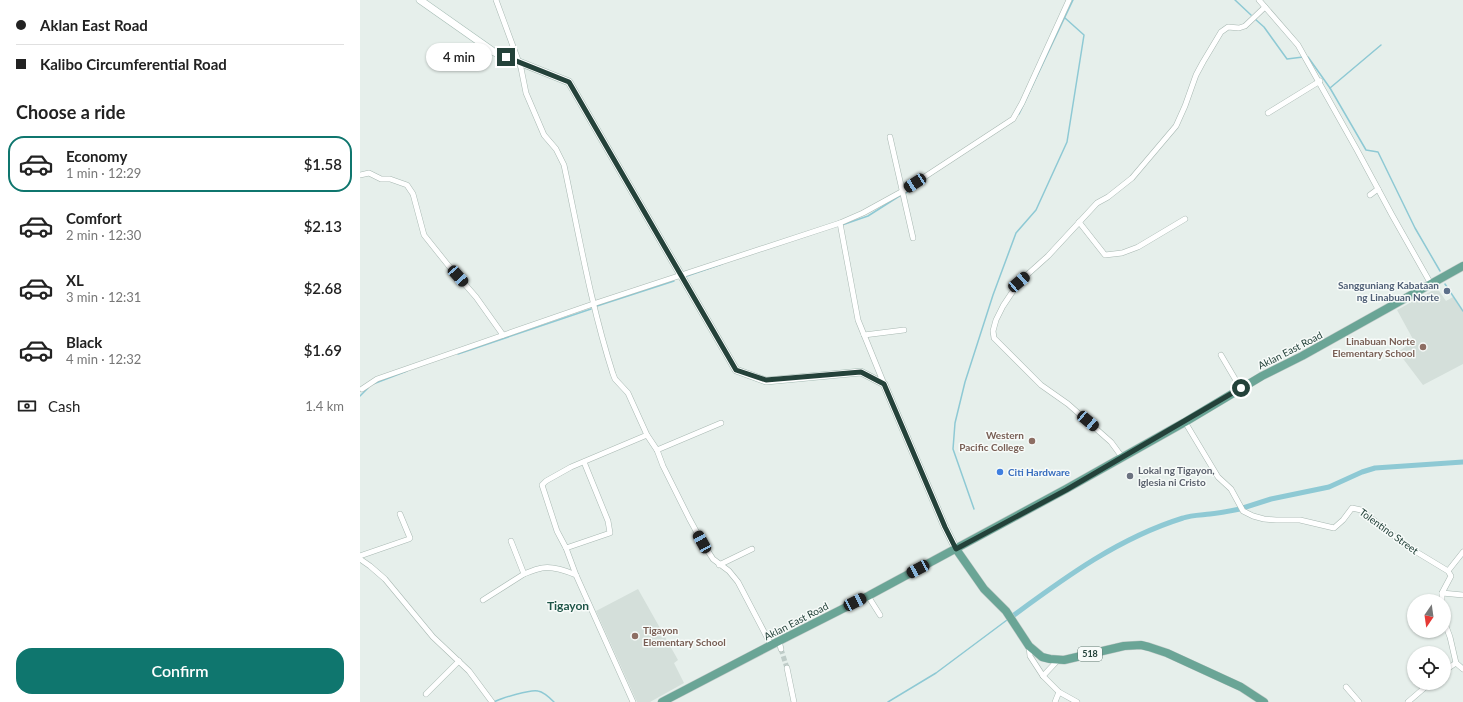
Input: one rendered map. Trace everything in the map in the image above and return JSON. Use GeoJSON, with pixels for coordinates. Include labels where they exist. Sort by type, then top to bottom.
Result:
{"type":"FeatureCollection","features":[{"type":"Feature","properties":{"kind":"main road"},"geometry":{"type":"LineString","coordinates":[[420,0],[494,52],[569,82],[736,370],[766,380],[861,372],[884,384]]}},
{"type":"Feature","properties":{"kind":"main road","name":"Aklan East Road"},"geometry":{"type":"LineString","coordinates":[[662,702],[771,645],[780,645],[1066,490],[1262,376],[1302,356],[1463,266]]}},
{"type":"Feature","properties":{"kind":"main road","name":"518"},"geometry":{"type":"LineString","coordinates":[[884,384],[945,527],[956,549],[984,589],[1006,611],[1029,646],[1042,657],[1058,660],[1076,658],[1124,646],[1149,647],[1167,653],[1241,687],[1264,702]]}},
{"type":"Feature","properties":{"kind":"street"},"geometry":{"type":"LineString","coordinates":[[496,0],[518,62],[526,93],[544,135],[556,148],[564,165],[602,338],[615,379],[628,393],[647,435],[657,450],[663,466],[692,525],[713,559],[729,572],[738,582],[771,645]]}},
{"type":"Feature","properties":{"kind":"street"},"geometry":{"type":"LineString","coordinates":[[361,389],[377,379],[503,335],[840,223],[903,191],[1013,119],[1022,103],[1069,0]]}},
{"type":"Feature","properties":{"kind":"street"},"geometry":{"type":"LineString","coordinates":[[1259,0],[1298,45],[1320,81],[1431,284]]}},
{"type":"Feature","properties":{"kind":"street"},"geometry":{"type":"LineString","coordinates":[[1122,457],[1111,442],[1068,404],[1041,385],[994,338],[993,331],[996,320],[1003,306],[1019,282],[1048,256],[1097,203],[1108,198],[1132,178],[1176,126],[1196,75],[1221,32],[1228,26],[1239,28],[1245,26],[1265,7]]}},
{"type":"Feature","properties":{"kind":"street"},"geometry":{"type":"LineString","coordinates":[[1268,113],[1320,81]]}},
{"type":"Feature","properties":{"kind":"street"},"geometry":{"type":"LineString","coordinates":[[890,136],[913,238]]}},
{"type":"Feature","properties":{"kind":"street"},"geometry":{"type":"LineString","coordinates":[[360,175],[369,173],[381,179],[390,179],[407,185],[413,194],[424,234],[448,265],[476,297],[503,335]]}},
{"type":"Feature","properties":{"kind":"street"},"geometry":{"type":"LineString","coordinates":[[1370,195],[1378,189]]}},
{"type":"Feature","properties":{"kind":"street"},"geometry":{"type":"LineString","coordinates":[[1079,222],[1105,255],[1122,254],[1138,247],[1185,219]]}},
{"type":"Feature","properties":{"kind":"street"},"geometry":{"type":"LineString","coordinates":[[840,223],[858,320],[884,384]]}},
{"type":"Feature","properties":{"kind":"street"},"geometry":{"type":"LineString","coordinates":[[864,335],[904,330]]}},
{"type":"Feature","properties":{"kind":"street"},"geometry":{"type":"LineString","coordinates":[[1220,355],[1241,388]]}},
{"type":"Feature","properties":{"kind":"street","name":"Tolentino Street"},"geometry":{"type":"LineString","coordinates":[[1185,422],[1218,476],[1231,488],[1243,511],[1253,516],[1276,520],[1300,520],[1334,528],[1352,508],[1356,508],[1361,510],[1405,546],[1448,571]]}},
{"type":"Feature","properties":{"kind":"street"},"geometry":{"type":"LineString","coordinates":[[657,450],[721,424]]}},
{"type":"Feature","properties":{"kind":"street"},"geometry":{"type":"LineString","coordinates":[[633,702],[558,532],[542,484],[572,467],[647,435]]}},
{"type":"Feature","properties":{"kind":"street"},"geometry":{"type":"LineString","coordinates":[[566,548],[610,532],[608,521],[584,462]]}},
{"type":"Feature","properties":{"kind":"street"},"geometry":{"type":"LineString","coordinates":[[360,556],[409,540],[410,538],[400,514]]}},
{"type":"Feature","properties":{"kind":"street"},"geometry":{"type":"LineString","coordinates":[[511,541],[524,574]]}},
{"type":"Feature","properties":{"kind":"street"},"geometry":{"type":"LineString","coordinates":[[719,565],[752,549]]}},
{"type":"Feature","properties":{"kind":"street"},"geometry":{"type":"LineString","coordinates":[[1463,552],[1448,571],[1451,576],[1442,593],[1463,595]]}},
{"type":"Feature","properties":{"kind":"street"},"geometry":{"type":"LineString","coordinates":[[360,559],[385,579],[433,637],[469,671],[492,702]]}},
{"type":"Feature","properties":{"kind":"street"},"geometry":{"type":"LineString","coordinates":[[483,600],[524,574],[541,568],[549,567],[559,569],[576,575]]}},
{"type":"Feature","properties":{"kind":"street"},"geometry":{"type":"LineString","coordinates":[[868,596],[880,615]]}},
{"type":"Feature","properties":{"kind":"street"},"geometry":{"type":"LineString","coordinates":[[1450,638],[1456,663],[1463,669]]}},
{"type":"Feature","properties":{"kind":"street"},"geometry":{"type":"LineString","coordinates":[[1029,646],[1030,656],[1043,676],[1059,692],[1077,702]]}},
{"type":"Feature","properties":{"kind":"street"},"geometry":{"type":"LineString","coordinates":[[1043,676],[1058,660]]}},
{"type":"Feature","properties":{"kind":"street"},"geometry":{"type":"LineString","coordinates":[[426,694],[459,661]]}},
{"type":"Feature","properties":{"kind":"street"},"geometry":{"type":"LineString","coordinates":[[1451,666],[1456,663]]}},
{"type":"Feature","properties":{"kind":"street"},"geometry":{"type":"LineString","coordinates":[[787,668],[794,702]]}},
{"type":"Feature","properties":{"kind":"street"},"geometry":{"type":"LineString","coordinates":[[1346,687],[1359,702]]}},
{"type":"Feature","properties":{"kind":"street"},"geometry":{"type":"LineString","coordinates":[[1408,702],[1422,690]]}},
{"type":"Feature","properties":{"kind":"street"},"geometry":{"type":"LineString","coordinates":[[1055,702],[1059,692]]}},
{"type":"Feature","properties":{"kind":"shaded area"},"geometry":{"type":"Polygon","coordinates":[[[1437,288],[1446,301],[1453,297],[1463,311],[1463,364],[1423,385],[1398,352],[1414,341],[1397,310],[1437,288]]]}},
{"type":"Feature","properties":{"kind":"shaded area","name":"Tigayon Elementary School"},"geometry":{"type":"Polygon","coordinates":[[[638,589],[678,660],[674,663],[684,683],[650,702],[637,702],[596,611],[638,589]]]}},
{"type":"Feature","properties":{"kind":"waterway"},"geometry":{"type":"LineString","coordinates":[[1019,114],[1073,0]]}},
{"type":"Feature","properties":{"kind":"waterway"},"geometry":{"type":"LineString","coordinates":[[1235,0],[1251,15]]}},
{"type":"Feature","properties":{"kind":"waterway"},"geometry":{"type":"LineString","coordinates":[[974,509],[953,449],[955,423],[965,382],[993,295],[1016,233],[1036,210],[1067,142],[1084,35],[1065,18]]}},
{"type":"Feature","properties":{"kind":"waterway"},"geometry":{"type":"LineString","coordinates":[[1255,19],[1264,27],[1287,59],[1303,57]]}},
{"type":"Feature","properties":{"kind":"waterway"},"geometry":{"type":"LineString","coordinates":[[1330,88],[1381,45]]}},
{"type":"Feature","properties":{"kind":"waterway"},"geometry":{"type":"LineString","coordinates":[[1307,57],[1330,88],[1366,150],[1378,152],[1415,228],[1440,271]]}},
{"type":"Feature","properties":{"kind":"waterway"},"geometry":{"type":"LineString","coordinates":[[906,193],[914,187]]}},
{"type":"Feature","properties":{"kind":"waterway"},"geometry":{"type":"LineString","coordinates":[[842,225],[868,216],[901,195]]}},
{"type":"Feature","properties":{"kind":"waterway"},"geometry":{"type":"LineString","coordinates":[[687,276],[722,264]]}},
{"type":"Feature","properties":{"kind":"waterway"},"geometry":{"type":"LineString","coordinates":[[597,306],[674,281]]}},
{"type":"Feature","properties":{"kind":"waterway"},"geometry":{"type":"LineString","coordinates":[[1445,284],[1463,311]]}},
{"type":"Feature","properties":{"kind":"waterway"},"geometry":{"type":"LineString","coordinates":[[458,354],[591,309]]}},
{"type":"Feature","properties":{"kind":"waterway"},"geometry":{"type":"LineString","coordinates":[[373,384],[407,371]]}},
{"type":"Feature","properties":{"kind":"waterway"},"geometry":{"type":"LineString","coordinates":[[360,396],[368,388]]}},
{"type":"Feature","properties":{"kind":"waterway"},"geometry":{"type":"LineString","coordinates":[[1243,508],[1271,499],[1329,487],[1362,472],[1375,468],[1463,462]]}},
{"type":"Feature","properties":{"kind":"waterway"},"geometry":{"type":"LineString","coordinates":[[1014,615],[1094,559],[1137,536],[1186,517],[1240,509]]}},
{"type":"Feature","properties":{"kind":"waterway"},"geometry":{"type":"LineString","coordinates":[[888,702],[936,673],[1007,620]]}},
{"type":"Feature","properties":{"kind":"waterway"},"geometry":{"type":"LineString","coordinates":[[494,702],[529,691],[538,691],[547,695],[554,702]]}},
{"type":"Feature","properties":{"kind":"tunnel"},"geometry":{"type":"LineString","coordinates":[[781,649],[787,668]]}},
{"type":"Feature","properties":{"kind":"place","name":"Sangguniang Kabataan ng Linabuan Norte"},"geometry":{"type":"Point","coordinates":[1447,291]}},
{"type":"Feature","properties":{"kind":"place","name":"Linabuan Norte Elementary School"},"geometry":{"type":"Point","coordinates":[1423,347]}},
{"type":"Feature","properties":{"kind":"place","name":"Western Pacific College"},"geometry":{"type":"Point","coordinates":[1032,441]}},
{"type":"Feature","properties":{"kind":"place","name":"Citi Hardware"},"geometry":{"type":"Point","coordinates":[1000,472]}},
{"type":"Feature","properties":{"kind":"place","name":"Lokal ng Tigayon, Iglesia ni Cristo"},"geometry":{"type":"Point","coordinates":[1130,476]}},
{"type":"Feature","properties":{"kind":"place","name":"Tigayon Elementary School"},"geometry":{"type":"Point","coordinates":[635,636]}},
{"type":"Feature","properties":{"kind":"district","name":"Tigayon"},"geometry":{"type":"Point","coordinates":[568,606]}},
{"type":"Feature","properties":{"kind":"route"},"geometry":{"type":"LineString","coordinates":[[506,57],[569,82],[736,370],[766,380],[861,372],[884,384],[945,527],[956,549],[1066,490],[1241,388]]}}]}
